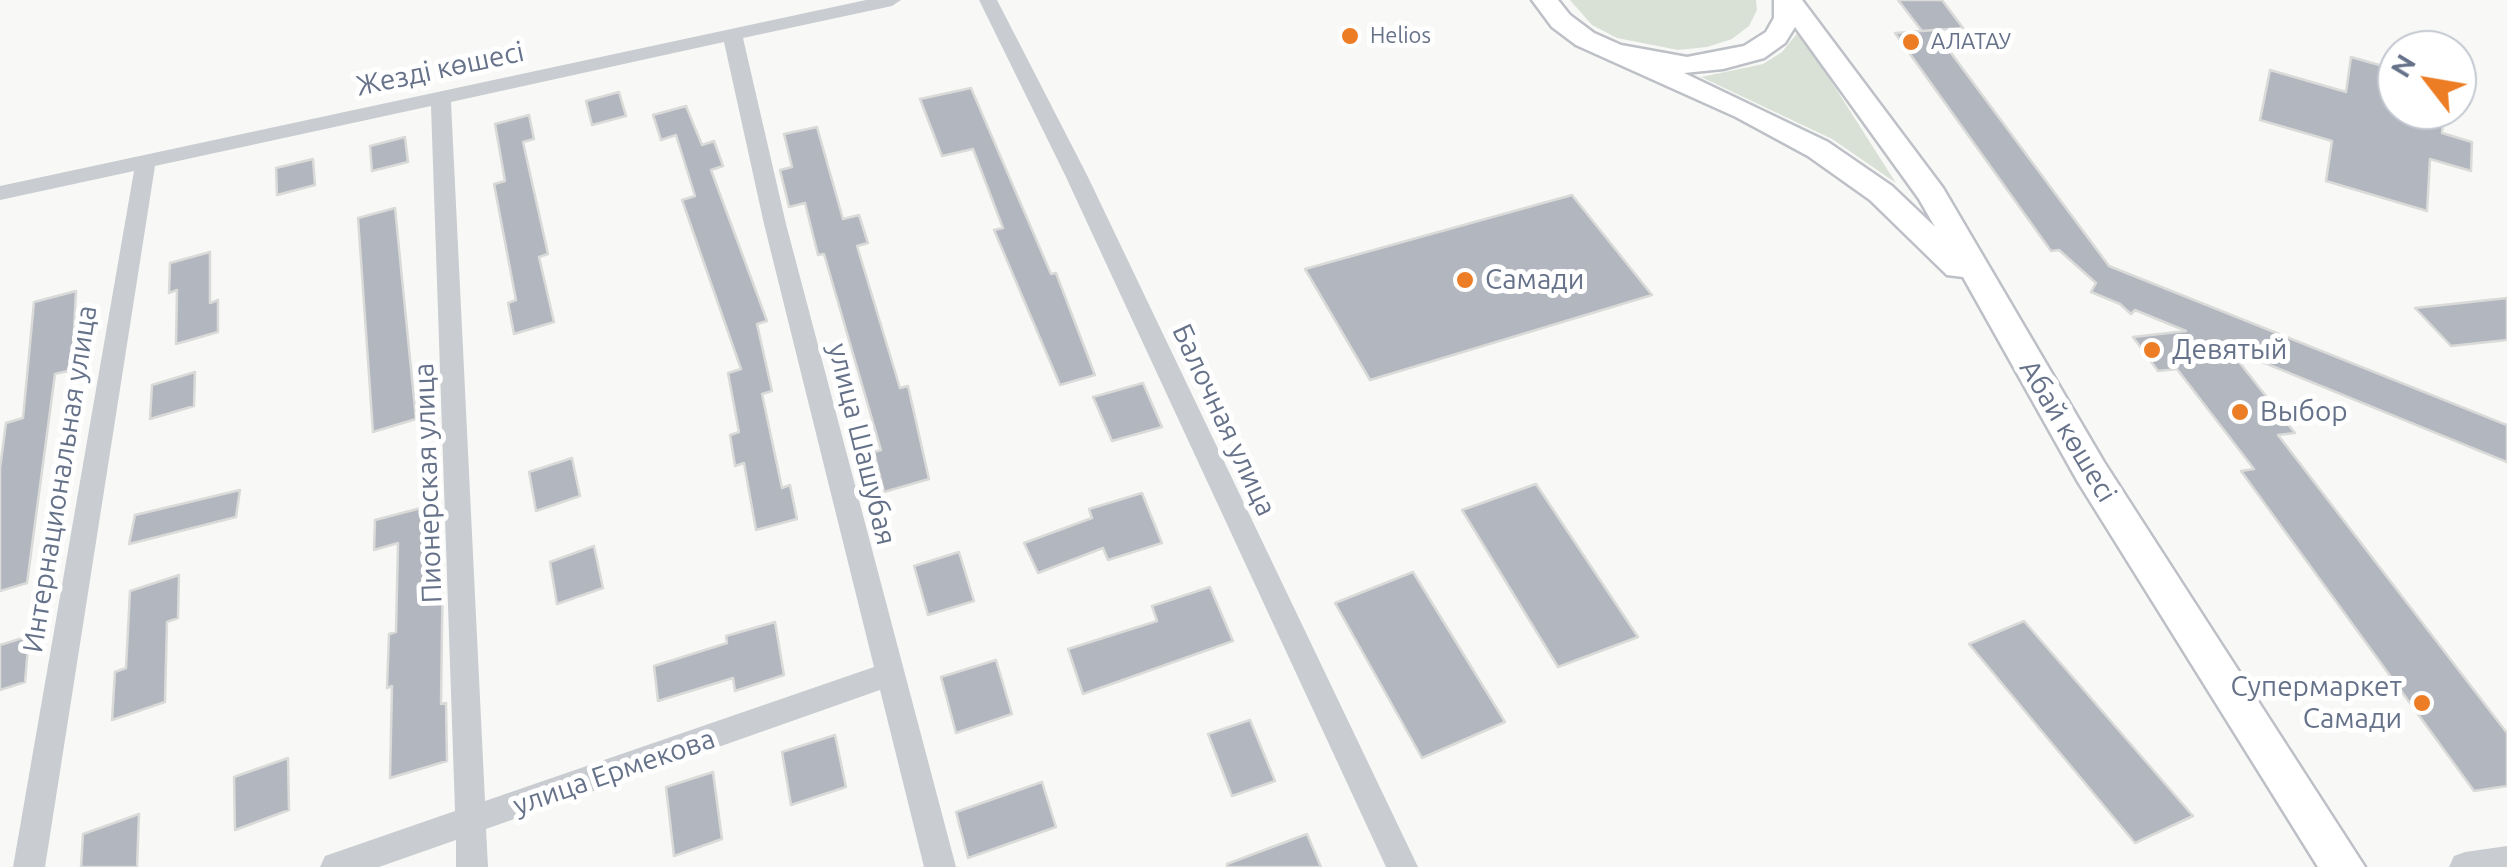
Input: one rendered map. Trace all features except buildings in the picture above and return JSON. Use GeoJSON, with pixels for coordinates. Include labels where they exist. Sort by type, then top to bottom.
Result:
{"type":"FeatureCollection","features":[{"type":"Feature","properties":{"kind":"main road"},"geometry":{"type":"LineString","coordinates":[[1523,0],[1553,11]]}},
{"type":"Feature","properties":{"kind":"main road"},"geometry":{"type":"LineString","coordinates":[[1535,0],[1586,40],[1746,111],[1818,149],[1880,192],[1932,239],[1993,304]]}},
{"type":"Feature","properties":{"kind":"main road"},"geometry":{"type":"LineString","coordinates":[[1611,51],[1648,61],[1686,65],[1723,62],[1754,52],[1776,36],[1787,18],[1788,0]]}},
{"type":"Feature","properties":{"kind":"main road","name":"Абай көшесі"},"geometry":{"type":"LineString","coordinates":[[1788,0],[1932,194],[2091,472],[2343,867]]}},
{"type":"Feature","properties":{"kind":"street","name":"Жезді көшесі"},"geometry":{"type":"LineString","coordinates":[[0,192],[892,0]]}},
{"type":"Feature","properties":{"kind":"street","name":"Балочная улица"},"geometry":{"type":"LineString","coordinates":[[988,0],[1084,193],[1402,867]]}},
{"type":"Feature","properties":{"kind":"street","name":"улица Шашубая"},"geometry":{"type":"LineString","coordinates":[[732,34],[775,224],[940,867]]}},
{"type":"Feature","properties":{"kind":"street","name":"Пионерская улица"},"geometry":{"type":"LineString","coordinates":[[440,97],[452,309],[472,867]]}},
{"type":"Feature","properties":{"kind":"street","name":"Интернациональная улица"},"geometry":{"type":"LineString","coordinates":[[29,867],[146,160]]}},
{"type":"Feature","properties":{"kind":"street","name":"улица Ермекова"},"geometry":{"type":"LineString","coordinates":[[336,867],[891,674]]}},
{"type":"Feature","properties":{"kind":"street"},"geometry":{"type":"LineString","coordinates":[[2465,867],[2507,862]]}},
{"type":"Feature","properties":{"kind":"shaded area"},"geometry":{"type":"Polygon","coordinates":[[[1570,0],[1756,0],[1757,10],[1749,26],[1732,39],[1678,50],[1617,38],[1592,25],[1570,0]]]}},
{"type":"Feature","properties":{"kind":"shaded area"},"geometry":{"type":"Polygon","coordinates":[[[1799,31],[1896,183],[1832,139],[1701,77],[1763,64],[1782,52],[1799,31]]]}},
{"type":"Feature","properties":{"kind":"place","name":"Helios"},"geometry":{"type":"Point","coordinates":[1350,36]}},
{"type":"Feature","properties":{"kind":"place","name":"АЛАТАУ"},"geometry":{"type":"Point","coordinates":[1911,42]}},
{"type":"Feature","properties":{"kind":"place","name":"Самади"},"geometry":{"type":"Point","coordinates":[1465,280]}},
{"type":"Feature","properties":{"kind":"place","name":"Девятый"},"geometry":{"type":"Point","coordinates":[2152,350]}},
{"type":"Feature","properties":{"kind":"place","name":"Выбор"},"geometry":{"type":"Point","coordinates":[2240,412]}},
{"type":"Feature","properties":{"kind":"place","name":"Супермаркет Самади"},"geometry":{"type":"Point","coordinates":[2422,703]}}]}
